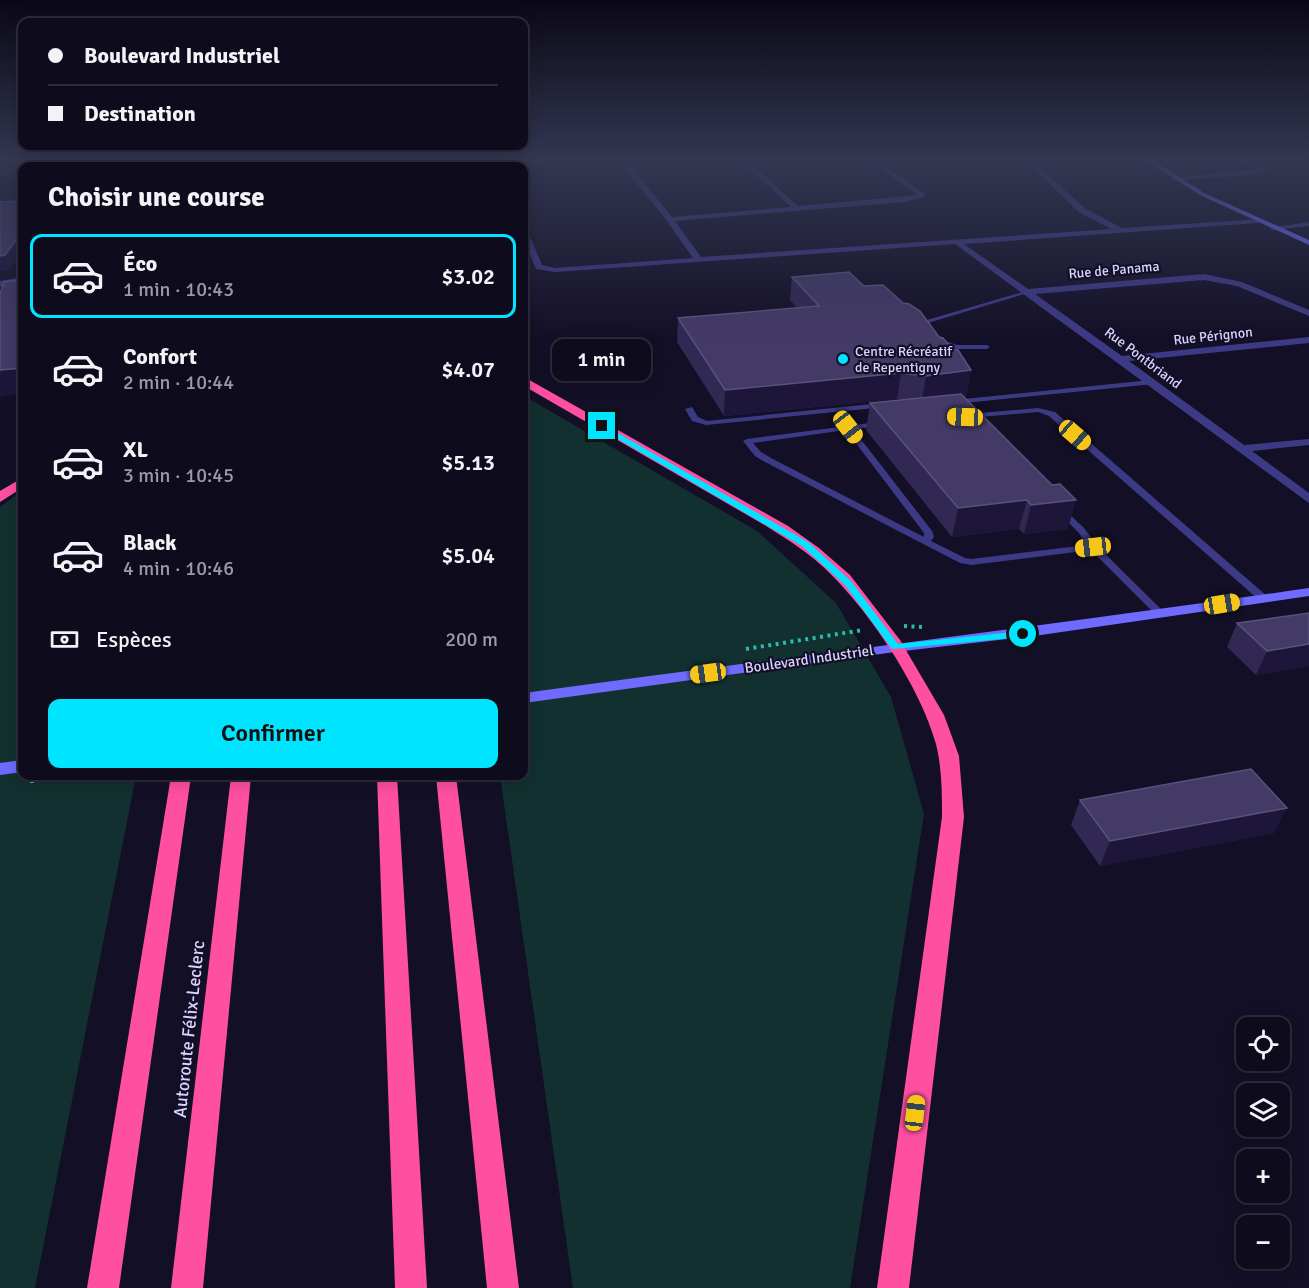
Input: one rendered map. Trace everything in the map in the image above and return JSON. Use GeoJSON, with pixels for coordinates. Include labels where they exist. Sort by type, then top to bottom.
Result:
{"type":"FeatureCollection","features":[{"type":"Feature","properties":{"kind":"highway"},"geometry":{"type":"LineString","coordinates":[[528,383],[805,544],[848,583],[895,647],[925,696],[944,737],[952,776],[953,817],[893,1288]]}},
{"type":"Feature","properties":{"kind":"highway"},"geometry":{"type":"LineString","coordinates":[[0,498],[18,485]]}},
{"type":"Feature","properties":{"kind":"highway"},"geometry":{"type":"LineString","coordinates":[[103,1288],[180,780]]}},
{"type":"Feature","properties":{"kind":"highway","name":"Autoroute Félix-Leclerc"},"geometry":{"type":"LineString","coordinates":[[188,1288],[241,780]]}},
{"type":"Feature","properties":{"kind":"highway"},"geometry":{"type":"LineString","coordinates":[[387,780],[411,1288]]}},
{"type":"Feature","properties":{"kind":"highway"},"geometry":{"type":"LineString","coordinates":[[446,780],[503,1288]]}},
{"type":"Feature","properties":{"kind":"street"},"geometry":{"type":"LineString","coordinates":[[670,219],[681,218]]}},
{"type":"Feature","properties":{"kind":"street"},"geometry":{"type":"LineString","coordinates":[[1097,218],[1121,231]]}},
{"type":"Feature","properties":{"kind":"street"},"geometry":{"type":"LineString","coordinates":[[1252,218],[1309,243]]}},
{"type":"Feature","properties":{"kind":"street"},"geometry":{"type":"LineString","coordinates":[[670,219],[699,260]]}},
{"type":"Feature","properties":{"kind":"street"},"geometry":{"type":"LineString","coordinates":[[528,241],[539,267],[555,270],[1258,221]]}},
{"type":"Feature","properties":{"kind":"street"},"geometry":{"type":"LineString","coordinates":[[1273,228],[1309,224]]}},
{"type":"Feature","properties":{"kind":"street","name":"Rue Pontbriand"},"geometry":{"type":"LineString","coordinates":[[958,243],[1309,499]]}},
{"type":"Feature","properties":{"kind":"street","name":"Rue de Panama"},"geometry":{"type":"LineString","coordinates":[[1028,292],[1204,277],[1239,284],[1309,313]]}},
{"type":"Feature","properties":{"kind":"street"},"geometry":{"type":"LineString","coordinates":[[0,284],[18,281]]}},
{"type":"Feature","properties":{"kind":"street","name":"Rue Pérignon"},"geometry":{"type":"LineString","coordinates":[[1120,359],[1309,340]]}},
{"type":"Feature","properties":{"kind":"street"},"geometry":{"type":"LineString","coordinates":[[1242,449],[1309,442]]}},
{"type":"Feature","properties":{"kind":"street","name":"Boulevard Industriel"},"geometry":{"type":"LineString","coordinates":[[528,697],[895,647],[1023,634],[1309,592]]}},
{"type":"Feature","properties":{"kind":"street"},"geometry":{"type":"LineString","coordinates":[[0,769],[18,773]]}},
{"type":"Feature","properties":{"kind":"lane"},"geometry":{"type":"LineString","coordinates":[[987,347],[956,347],[946,344],[930,337],[922,327],[929,321],[1028,292]]}},
{"type":"Feature","properties":{"kind":"lane"},"geometry":{"type":"LineString","coordinates":[[944,404],[1151,382]]}},
{"type":"Feature","properties":{"kind":"lane"},"geometry":{"type":"LineString","coordinates":[[689,409],[695,419],[706,423],[897,404]]}},
{"type":"Feature","properties":{"kind":"lane"},"geometry":{"type":"LineString","coordinates":[[964,419],[1038,410],[1052,414],[1263,598]]}},
{"type":"Feature","properties":{"kind":"lane"},"geometry":{"type":"LineString","coordinates":[[891,422],[747,441],[758,454],[768,460],[954,557],[971,562],[1093,547]]}},
{"type":"Feature","properties":{"kind":"lane"},"geometry":{"type":"LineString","coordinates":[[848,427],[929,533],[925,542]]}},
{"type":"Feature","properties":{"kind":"lane"},"geometry":{"type":"LineString","coordinates":[[1055,504],[1082,531],[1093,547],[1161,614]]}},
{"type":"Feature","properties":{"kind":"green space"},"geometry":{"type":"Polygon","coordinates":[[[528,398],[757,531],[836,603],[891,697],[924,814],[850,1288],[573,1288],[501,780],[528,780],[528,398]]]}},
{"type":"Feature","properties":{"kind":"green space"},"geometry":{"type":"Polygon","coordinates":[[[18,494],[18,780],[135,780],[35,1288],[0,1288],[0,507],[18,494]]]}},
{"type":"Feature","properties":{"kind":"building"},"geometry":{"type":"Polygon","coordinates":[[[0,218],[18,218],[18,237],[5,255],[0,256],[0,218]]]}},
{"type":"Feature","properties":{"kind":"building"},"geometry":{"type":"Polygon","coordinates":[[[849,272],[864,286],[883,285],[903,303],[920,311],[939,337],[943,338],[953,350],[958,350],[971,370],[926,376],[901,373],[725,390],[678,318],[819,306],[792,277],[849,272]]]}},
{"type":"Feature","properties":{"kind":"building"},"geometry":{"type":"Polygon","coordinates":[[[18,280],[18,368],[0,370],[0,294],[4,282],[18,280]]]}},
{"type":"Feature","properties":{"kind":"building"},"geometry":{"type":"Polygon","coordinates":[[[961,394],[1052,485],[1060,484],[1076,500],[1031,505],[1027,500],[958,508],[870,403],[961,394]]]}},
{"type":"Feature","properties":{"kind":"building"},"geometry":{"type":"Polygon","coordinates":[[[1309,613],[1309,644],[1267,651],[1237,623],[1309,613]]]}},
{"type":"Feature","properties":{"kind":"building"},"geometry":{"type":"Polygon","coordinates":[[[1251,769],[1287,808],[1110,841],[1080,800],[1251,769]]]}},
{"type":"Feature","properties":{"kind":"place","name":"Centre Récréatif de Repentigny"},"geometry":{"type":"Point","coordinates":[843,359]}},
{"type":"Feature","properties":{"kind":"route"},"geometry":{"type":"LineString","coordinates":[[602,426],[805,544],[848,583],[895,647],[1023,634]]}}]}
